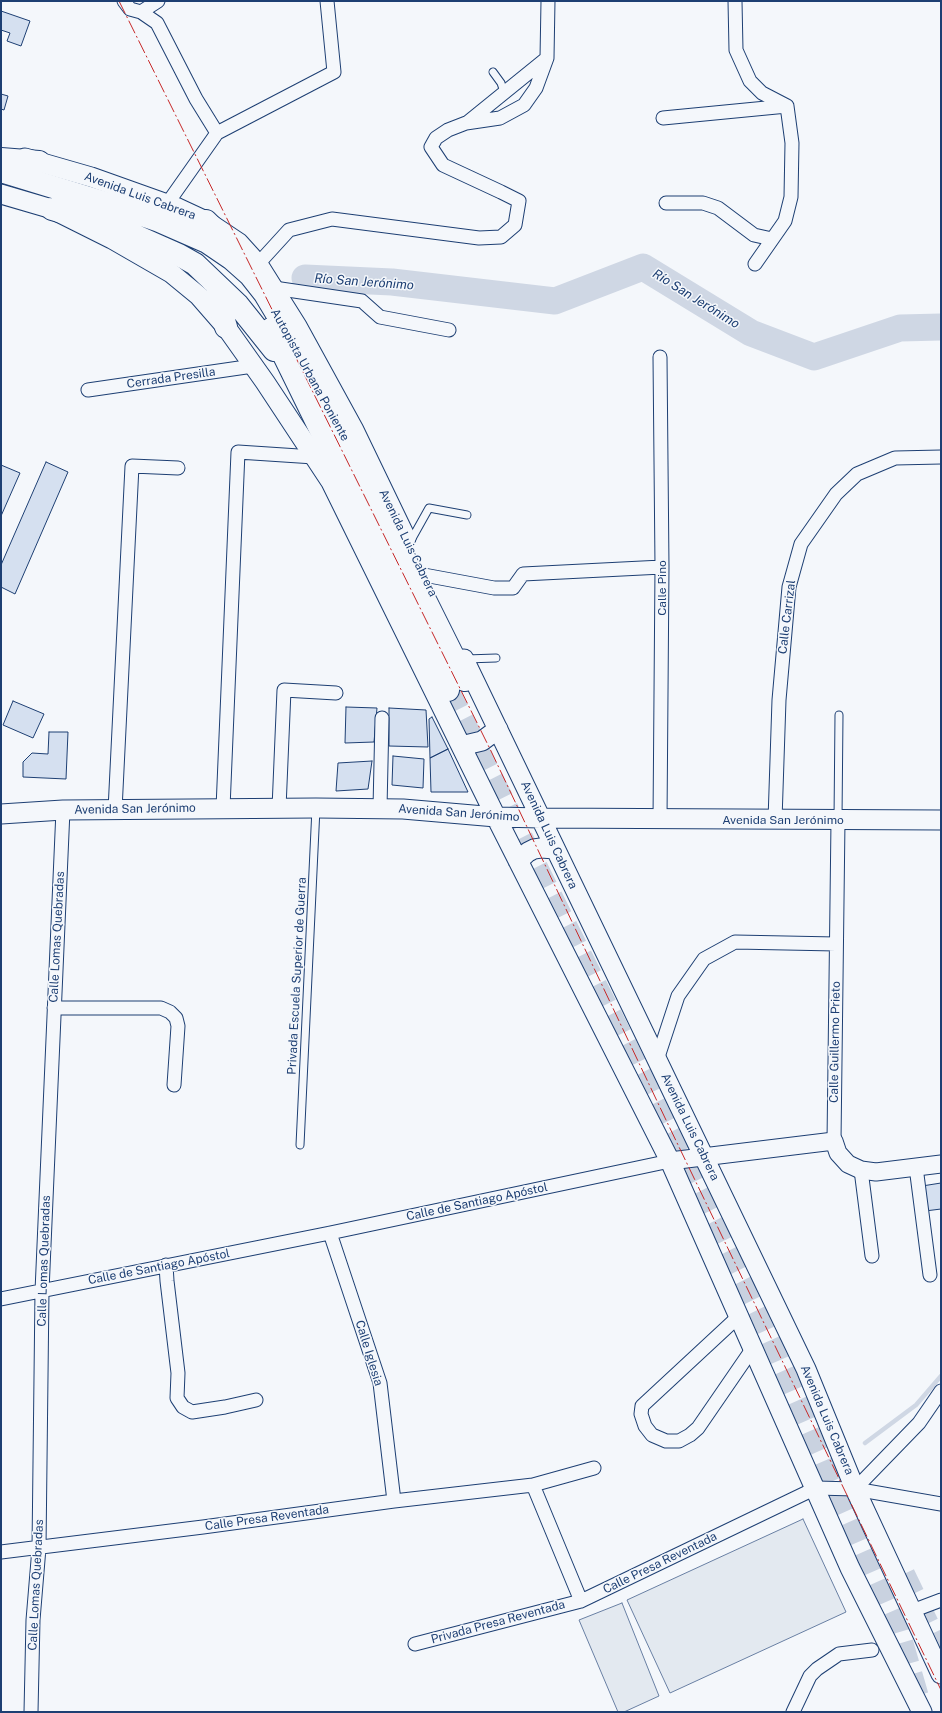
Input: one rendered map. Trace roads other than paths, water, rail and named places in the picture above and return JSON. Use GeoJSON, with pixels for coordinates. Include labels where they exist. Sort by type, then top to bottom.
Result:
{"type":"FeatureCollection","features":[{"type":"Feature","properties":{"kind":"highway"},"geometry":{"type":"LineString","coordinates":[[1,159],[39,162]]}},
{"type":"Feature","properties":{"kind":"highway","name":"Autopista Urbana Poniente"},"geometry":{"type":"LineString","coordinates":[[1,171],[124,208],[159,221],[207,242],[232,259],[269,291],[311,371],[459,676]]}},
{"type":"Feature","properties":{"kind":"highway","name":"Autopista Urbana Poniente"},"geometry":{"type":"LineString","coordinates":[[1,183],[121,220],[156,234],[206,259],[223,271],[239,286],[256,306],[274,334],[297,383],[459,676]]}},
{"type":"Feature","properties":{"kind":"highway"},"geometry":{"type":"LineString","coordinates":[[52,209],[118,228],[179,255],[195,264],[238,305],[268,342],[297,383]]}},
{"type":"Feature","properties":{"kind":"highway"},"geometry":{"type":"LineString","coordinates":[[206,220],[269,291]]}},
{"type":"Feature","properties":{"kind":"highway"},"geometry":{"type":"LineString","coordinates":[[89,228],[121,237],[173,265],[216,296],[268,342]]}},
{"type":"Feature","properties":{"kind":"highway"},"geometry":{"type":"LineString","coordinates":[[216,296],[226,328]]}},
{"type":"Feature","properties":{"kind":"main road","name":"Avenida Luis Cabrera"},"geometry":{"type":"LineString","coordinates":[[1,151],[91,178],[167,204],[206,220],[239,243],[258,264],[269,291],[297,326],[354,430],[424,575],[459,676],[498,729],[705,1157],[806,1369],[855,1489],[941,1674]]}},
{"type":"Feature","properties":{"kind":"main road"},"geometry":{"type":"LineString","coordinates":[[1,194],[52,209],[89,228],[170,273],[199,296],[226,328],[253,366],[331,482],[496,817],[670,1161],[816,1488],[850,1568],[922,1712]]}},
{"type":"Feature","properties":{"kind":"main road"},"geometry":{"type":"LineString","coordinates":[[462,746],[482,741],[498,729]]}},
{"type":"Feature","properties":{"kind":"main road","name":"Avenida San Jerónimo"},"geometry":{"type":"LineString","coordinates":[[1,814],[63,810],[380,808],[496,817],[541,818],[838,821],[941,820]]}},
{"type":"Feature","properties":{"kind":"main road"},"geometry":{"type":"LineString","coordinates":[[518,861],[534,849],[556,849]]}},
{"type":"Feature","properties":{"kind":"street"},"geometry":{"type":"LineString","coordinates":[[124,1],[130,9],[142,12],[157,23],[196,99],[217,133]]}},
{"type":"Feature","properties":{"kind":"street"},"geometry":{"type":"LineString","coordinates":[[142,12],[158,1]]}},
{"type":"Feature","properties":{"kind":"street"},"geometry":{"type":"LineString","coordinates":[[167,204],[217,133],[334,72],[327,1]]}},
{"type":"Feature","properties":{"kind":"street"},"geometry":{"type":"LineString","coordinates":[[258,264],[289,230],[332,219],[479,238],[501,237],[515,225],[518,201],[443,165],[431,147],[436,138],[448,130],[466,123],[500,118],[524,105],[536,88],[547,58],[548,1]]}},
{"type":"Feature","properties":{"kind":"street"},"geometry":{"type":"LineString","coordinates":[[735,1],[736,50],[750,80],[762,93],[787,106]]}},
{"type":"Feature","properties":{"kind":"street"},"geometry":{"type":"LineString","coordinates":[[466,123],[547,58]]}},
{"type":"Feature","properties":{"kind":"street"},"geometry":{"type":"LineString","coordinates":[[663,118],[787,106]]}},
{"type":"Feature","properties":{"kind":"street"},"geometry":{"type":"LineString","coordinates":[[755,264],[785,221],[791,197],[792,143],[787,106]]}},
{"type":"Feature","properties":{"kind":"street"},"geometry":{"type":"LineString","coordinates":[[666,203],[703,203],[718,208],[754,235],[772,239]]}},
{"type":"Feature","properties":{"kind":"street"},"geometry":{"type":"LineString","coordinates":[[269,291],[362,301],[380,317],[449,330]]}},
{"type":"Feature","properties":{"kind":"street","name":"Calle Pino"},"geometry":{"type":"LineString","coordinates":[[660,357],[662,567],[660,820]]}},
{"type":"Feature","properties":{"kind":"street","name":"Cerrada Presilla"},"geometry":{"type":"LineString","coordinates":[[88,390],[253,366]]}},
{"type":"Feature","properties":{"kind":"street"},"geometry":{"type":"LineString","coordinates":[[223,808],[238,452],[314,457]]}},
{"type":"Feature","properties":{"kind":"street","name":"Calle Carrizal"},"geometry":{"type":"LineString","coordinates":[[775,820],[779,700],[789,587],[801,544],[836,494],[857,474],[895,458],[941,457]]}},
{"type":"Feature","properties":{"kind":"street"},"geometry":{"type":"LineString","coordinates":[[115,810],[132,466],[178,468]]}},
{"type":"Feature","properties":{"kind":"street"},"geometry":{"type":"LineString","coordinates":[[424,575],[494,588],[513,588],[523,574],[662,567]]}},
{"type":"Feature","properties":{"kind":"street"},"geometry":{"type":"LineString","coordinates":[[279,808],[284,690],[336,693]]}},
{"type":"Feature","properties":{"kind":"street"},"geometry":{"type":"LineString","coordinates":[[380,808],[382,718]]}},
{"type":"Feature","properties":{"kind":"street","name":"Calle Lomas Quebradas"},"geometry":{"type":"LineString","coordinates":[[31,1712],[33,1620],[40,1548],[42,1291],[63,810]]}},
{"type":"Feature","properties":{"kind":"street","name":"Calle Guillermo Prieto"},"geometry":{"type":"LineString","coordinates":[[834,1140],[838,821]]}},
{"type":"Feature","properties":{"kind":"street"},"geometry":{"type":"LineString","coordinates":[[657,1060],[678,996],[704,959],[735,942],[836,944]]}},
{"type":"Feature","properties":{"kind":"street"},"geometry":{"type":"LineString","coordinates":[[54,1008],[161,1008],[170,1012],[176,1018],[178,1026],[174,1085]]}},
{"type":"Feature","properties":{"kind":"street"},"geometry":{"type":"LineString","coordinates":[[834,1140],[838,1153],[848,1164],[861,1170],[876,1172],[941,1164]]}},
{"type":"Feature","properties":{"kind":"street","name":"Calle de Santiago Apóstol"},"geometry":{"type":"LineString","coordinates":[[1,1299],[330,1233],[670,1161],[834,1140]]}},
{"type":"Feature","properties":{"kind":"street"},"geometry":{"type":"LineString","coordinates":[[916,1167],[930,1275]]}},
{"type":"Feature","properties":{"kind":"street"},"geometry":{"type":"LineString","coordinates":[[861,1170],[872,1256]]}},
{"type":"Feature","properties":{"kind":"street","name":"Calle Iglesia"},"geometry":{"type":"LineString","coordinates":[[330,1233],[380,1383],[394,1501]]}},
{"type":"Feature","properties":{"kind":"street"},"geometry":{"type":"LineString","coordinates":[[166,1265],[166,1281],[178,1373],[177,1398],[183,1407],[192,1412],[256,1400]]}},
{"type":"Feature","properties":{"kind":"street"},"geometry":{"type":"LineString","coordinates":[[739,1316],[642,1406],[641,1414],[645,1426],[652,1435],[666,1441],[679,1441],[690,1436],[698,1428],[753,1348]]}},
{"type":"Feature","properties":{"kind":"street"},"geometry":{"type":"LineString","coordinates":[[855,1489],[919,1423],[941,1390]]}},
{"type":"Feature","properties":{"kind":"street","name":"Calle Presa Reventada"},"geometry":{"type":"LineString","coordinates":[[1,1552],[394,1501],[532,1486],[594,1468]]}},
{"type":"Feature","properties":{"kind":"street"},"geometry":{"type":"LineString","coordinates":[[532,1486],[581,1601]]}},
{"type":"Feature","properties":{"kind":"street","name":"Calle Presa Reventada"},"geometry":{"type":"LineString","coordinates":[[581,1601],[816,1488],[855,1489],[941,1504]]}},
{"type":"Feature","properties":{"kind":"street"},"geometry":{"type":"LineString","coordinates":[[912,1612],[941,1600]]}},
{"type":"Feature","properties":{"kind":"street","name":"Privada Presa Reventada"},"geometry":{"type":"LineString","coordinates":[[415,1644],[581,1601]]}},
{"type":"Feature","properties":{"kind":"street"},"geometry":{"type":"LineString","coordinates":[[793,1712],[810,1676],[817,1668],[839,1654],[872,1650]]}},
{"type":"Feature","properties":{"kind":"lane"},"geometry":{"type":"LineString","coordinates":[[493,72],[501,83],[504,92]]}},
{"type":"Feature","properties":{"kind":"lane"},"geometry":{"type":"LineString","coordinates":[[409,544],[429,508],[467,515]]}},
{"type":"Feature","properties":{"kind":"lane"},"geometry":{"type":"LineString","coordinates":[[459,676],[496,658]]}},
{"type":"Feature","properties":{"kind":"lane"},"geometry":{"type":"LineString","coordinates":[[838,821],[839,715]]}},
{"type":"Feature","properties":{"kind":"lane","name":"Privada Escuela Superior de Guerra"},"geometry":{"type":"LineString","coordinates":[[300,1145],[316,808]]}},
{"type":"Feature","properties":{"kind":"waterway","name":"Río San Jerónimo"},"geometry":{"type":"LineString","coordinates":[[305,278],[392,282],[555,301],[643,267],[751,333],[814,357],[900,328],[941,327]]}},
{"type":"Feature","properties":{"kind":"waterway"},"geometry":{"type":"LineString","coordinates":[[865,1443],[916,1405],[941,1376]]}},
{"type":"Feature","properties":{"kind":"tunnel"},"geometry":{"type":"LineString","coordinates":[[448,690],[761,1314],[896,1621],[918,1697]]}},
{"type":"Feature","properties":{"kind":"tunnel"},"geometry":{"type":"LineString","coordinates":[[904,1574],[941,1651]]}}]}
